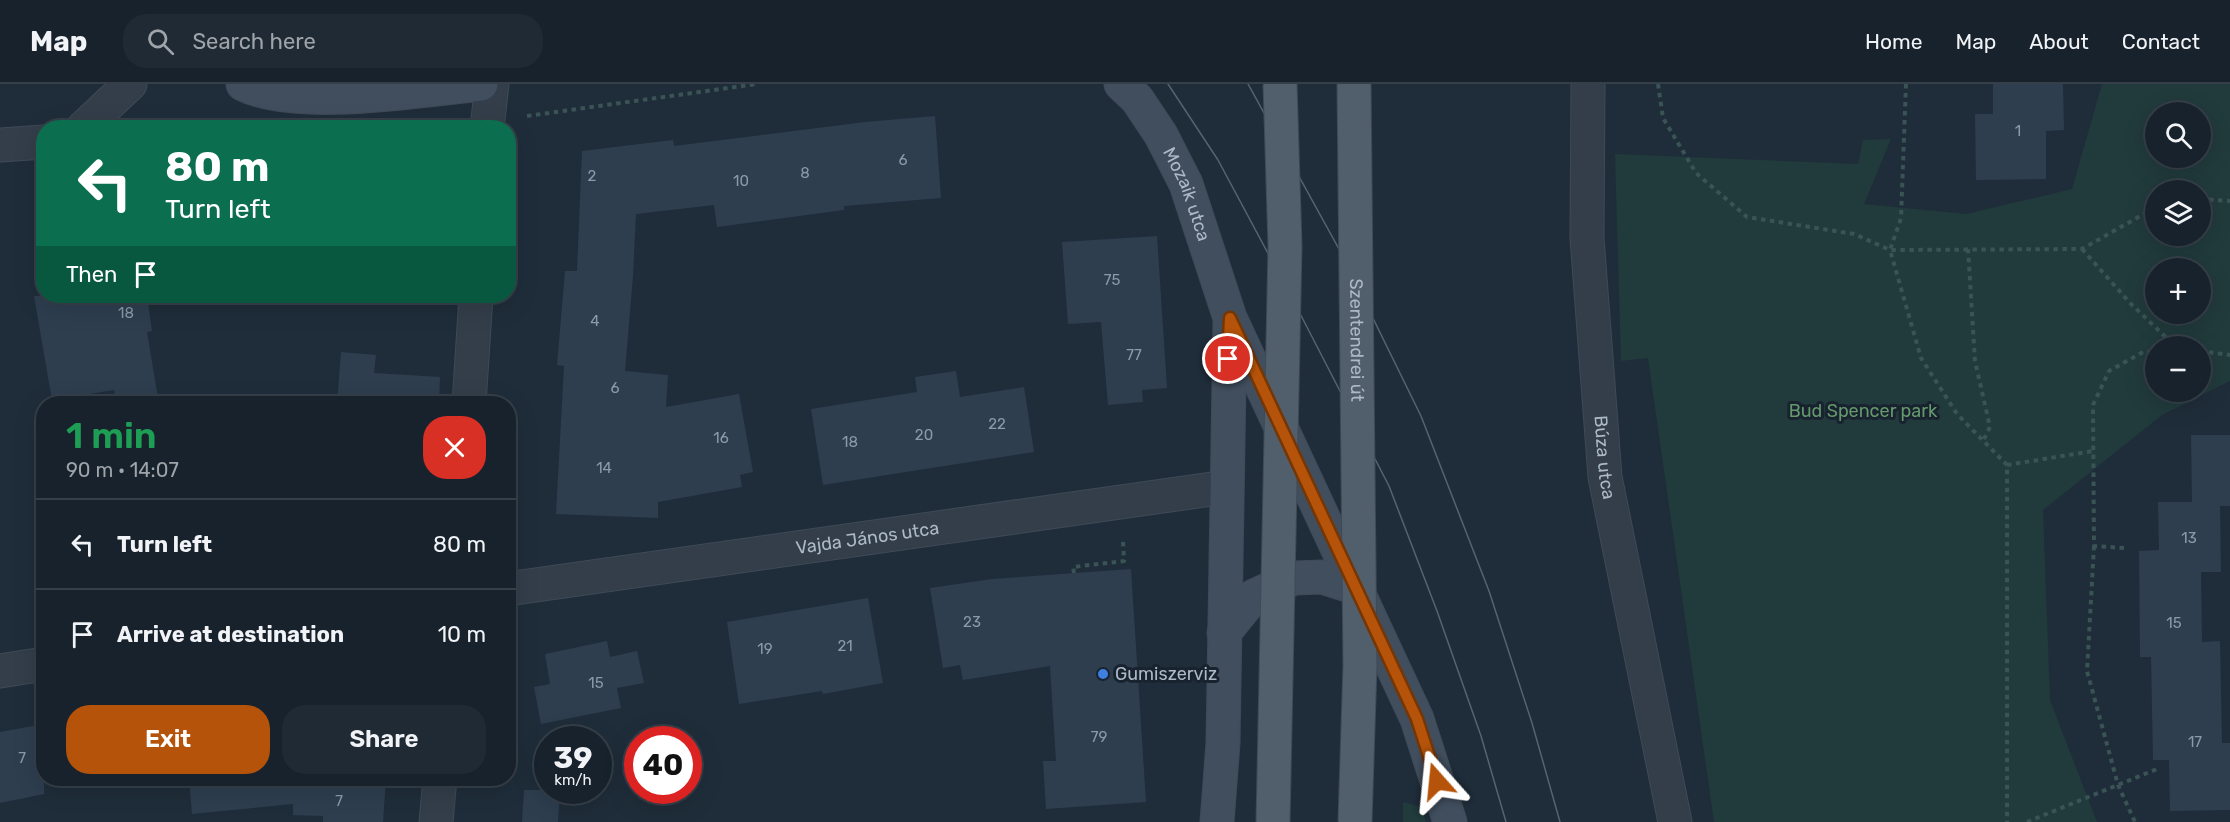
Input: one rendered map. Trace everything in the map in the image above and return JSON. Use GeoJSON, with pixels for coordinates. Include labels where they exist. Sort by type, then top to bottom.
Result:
{"type":"FeatureCollection","features":[{"type":"Feature","properties":{"kind":"main road"},"geometry":{"type":"LineString","coordinates":[[1273,822],[1285,246],[1280,84]]}},
{"type":"Feature","properties":{"kind":"main road","name":"Szentendrei út"},"geometry":{"type":"LineString","coordinates":[[1354,84],[1360,665],[1355,822]]}},
{"type":"Feature","properties":{"kind":"street"},"geometry":{"type":"LineString","coordinates":[[92,120],[130,84]]}},
{"type":"Feature","properties":{"kind":"street"},"geometry":{"type":"LineString","coordinates":[[243,84],[255,90],[291,97],[369,95],[481,84]]}},
{"type":"Feature","properties":{"kind":"street"},"geometry":{"type":"LineString","coordinates":[[488,120],[492,84]]}},
{"type":"Feature","properties":{"kind":"street","name":"Mozaik utca"},"geometry":{"type":"LineString","coordinates":[[1120,84],[1137,99],[1161,135],[1186,184],[1230,318]]}},
{"type":"Feature","properties":{"kind":"street","name":"Búza utca"},"geometry":{"type":"LineString","coordinates":[[1588,84],[1587,238],[1605,477],[1675,822]]}},
{"type":"Feature","properties":{"kind":"street"},"geometry":{"type":"LineString","coordinates":[[0,145],[36,143]]}},
{"type":"Feature","properties":{"kind":"street"},"geometry":{"type":"LineString","coordinates":[[470,396],[476,303]]}},
{"type":"Feature","properties":{"kind":"street"},"geometry":{"type":"LineString","coordinates":[[1216,822],[1223,743],[1230,318]]}},
{"type":"Feature","properties":{"kind":"street"},"geometry":{"type":"LineString","coordinates":[[1230,318],[1417,719],[1450,822]]}},
{"type":"Feature","properties":{"kind":"street","name":"Vajda János utca"},"geometry":{"type":"LineString","coordinates":[[516,588],[1226,487]]}},
{"type":"Feature","properties":{"kind":"street"},"geometry":{"type":"LineString","coordinates":[[1224,633],[1254,596],[1294,578],[1322,577],[1354,587]]}},
{"type":"Feature","properties":{"kind":"street"},"geometry":{"type":"LineString","coordinates":[[0,671],[36,665]]}},
{"type":"Feature","properties":{"kind":"street"},"geometry":{"type":"LineString","coordinates":[[435,822],[439,786]]}},
{"type":"Feature","properties":{"kind":"path"},"geometry":{"type":"LineString","coordinates":[[531,116],[757,84]]}},
{"type":"Feature","properties":{"kind":"path"},"geometry":{"type":"LineString","coordinates":[[1658,84],[1664,118],[1696,173],[1747,217],[1854,234],[1890,250],[2082,249],[2145,213]]}},
{"type":"Feature","properties":{"kind":"path"},"geometry":{"type":"LineString","coordinates":[[1906,84],[1901,218],[1890,250],[1920,358],[1957,414],[2007,465],[2007,822]]}},
{"type":"Feature","properties":{"kind":"path"},"geometry":{"type":"LineString","coordinates":[[2211,199],[2230,201]]}},
{"type":"Feature","properties":{"kind":"path"},"geometry":{"type":"LineString","coordinates":[[1968,249],[1975,361],[1990,427],[1983,441]]}},
{"type":"Feature","properties":{"kind":"path"},"geometry":{"type":"LineString","coordinates":[[2082,249],[2131,304],[2165,336]]}},
{"type":"Feature","properties":{"kind":"path"},"geometry":{"type":"LineString","coordinates":[[2135,822],[2118,785],[2088,671],[2094,546],[2093,405],[2109,371],[2145,352]]}},
{"type":"Feature","properties":{"kind":"path"},"geometry":{"type":"LineString","coordinates":[[2211,352],[2230,355]]}},
{"type":"Feature","properties":{"kind":"path"},"geometry":{"type":"LineString","coordinates":[[2007,465],[2093,451]]}},
{"type":"Feature","properties":{"kind":"path"},"geometry":{"type":"LineString","coordinates":[[1074,573],[1073,567],[1124,561],[1123,539]]}},
{"type":"Feature","properties":{"kind":"path"},"geometry":{"type":"LineString","coordinates":[[2094,546],[2124,548]]}},
{"type":"Feature","properties":{"kind":"path"},"geometry":{"type":"LineString","coordinates":[[2027,822],[2157,769]]}},
{"type":"Feature","properties":{"kind":"green space","name":"Bud Spencer park"},"geometry":{"type":"Polygon","coordinates":[[[2102,84],[2230,84],[2230,381],[2211,390],[2211,336],[2145,336],[2145,402],[2188,402],[2162,415],[2043,510],[2050,700],[2097,822],[1714,822],[1648,358],[1621,361],[1615,154],[1858,164],[1863,140],[1891,139],[1864,204],[1966,214],[2072,189],[2102,84]]]}},
{"type":"Feature","properties":{"kind":"green space"},"geometry":{"type":"Polygon","coordinates":[[[1403,802],[1422,807],[1426,822],[1403,822],[1403,802]]]}},
{"type":"Feature","properties":{"kind":"building"},"geometry":{"type":"Polygon","coordinates":[[[1993,84],[2063,84],[2064,130],[2046,131],[2046,179],[1976,180],[1975,114],[1993,114],[1993,84]]]}},
{"type":"Feature","properties":{"kind":"building"},"geometry":{"type":"Polygon","coordinates":[[[935,116],[941,198],[844,206],[844,210],[717,227],[714,205],[636,214],[625,371],[668,375],[666,407],[739,394],[753,472],[740,475],[742,487],[658,502],[658,518],[556,514],[564,366],[557,365],[565,271],[577,271],[582,151],[673,140],[674,146],[865,122],[935,116]]]}},
{"type":"Feature","properties":{"kind":"building"},"geometry":{"type":"Polygon","coordinates":[[[1157,236],[1167,388],[1142,390],[1143,402],[1108,405],[1101,322],[1068,324],[1062,242],[1157,236]]]}},
{"type":"Feature","properties":{"kind":"building"},"geometry":{"type":"Polygon","coordinates":[[[34,296],[36,296],[36,303],[148,303],[152,331],[147,332],[158,396],[115,396],[114,390],[77,396],[51,396],[34,296]]]}},
{"type":"Feature","properties":{"kind":"building"},"geometry":{"type":"Polygon","coordinates":[[[341,352],[376,355],[374,373],[440,377],[439,396],[338,396],[341,352]]]}},
{"type":"Feature","properties":{"kind":"building"},"geometry":{"type":"Polygon","coordinates":[[[956,371],[960,397],[1024,387],[1034,452],[823,485],[811,409],[917,392],[915,377],[956,371]]]}},
{"type":"Feature","properties":{"kind":"building"},"geometry":{"type":"Polygon","coordinates":[[[2191,435],[2230,435],[2230,506],[2220,506],[2221,572],[2201,572],[2202,642],[2220,641],[2222,743],[2230,743],[2230,810],[2170,811],[2169,760],[2153,760],[2151,657],[2140,657],[2139,551],[2159,550],[2158,502],[2192,502],[2191,435]]]}},
{"type":"Feature","properties":{"kind":"building"},"geometry":{"type":"Polygon","coordinates":[[[1131,569],[1146,802],[1046,809],[1043,761],[1056,761],[1050,666],[963,680],[960,665],[943,668],[930,588],[992,579],[1131,569]]]}},
{"type":"Feature","properties":{"kind":"building"},"geometry":{"type":"Polygon","coordinates":[[[868,598],[883,683],[823,694],[822,691],[739,704],[727,622],[868,598]]]}},
{"type":"Feature","properties":{"kind":"building"},"geometry":{"type":"Polygon","coordinates":[[[607,641],[610,657],[637,651],[644,683],[617,688],[621,708],[541,724],[534,687],[550,684],[545,654],[607,641]]]}},
{"type":"Feature","properties":{"kind":"building"},"geometry":{"type":"Polygon","coordinates":[[[36,725],[36,786],[44,786],[44,794],[0,803],[0,732],[36,725]]]}},
{"type":"Feature","properties":{"kind":"building"},"geometry":{"type":"Polygon","coordinates":[[[190,786],[385,786],[383,822],[323,822],[323,816],[293,815],[293,804],[192,814],[190,786]]]}},
{"type":"Feature","properties":{"kind":"building"},"geometry":{"type":"Polygon","coordinates":[[[524,790],[534,790],[534,804],[559,804],[558,822],[522,822],[524,790]]]}},
{"type":"Feature","properties":{"kind":"tram line"},"geometry":{"type":"LineString","coordinates":[[1168,84],[1218,160],[1389,486],[1437,611],[1481,736],[1506,822]]}},
{"type":"Feature","properties":{"kind":"tram line"},"geometry":{"type":"LineString","coordinates":[[1248,84],[1339,249],[1421,416],[1489,591],[1532,723],[1560,822]]}},
{"type":"Feature","properties":{"kind":"place","name":"Gumiszerviz"},"geometry":{"type":"Point","coordinates":[1103,674]}},
{"type":"Feature","properties":{"kind":"route"},"geometry":{"type":"LineString","coordinates":[[1228,359],[1230,318],[1417,719],[1437,781]]}}]}
